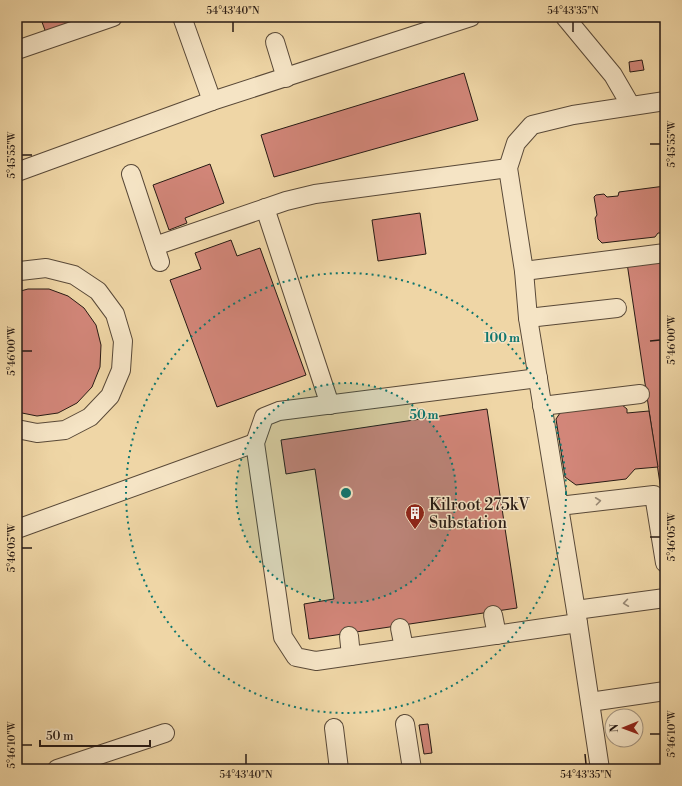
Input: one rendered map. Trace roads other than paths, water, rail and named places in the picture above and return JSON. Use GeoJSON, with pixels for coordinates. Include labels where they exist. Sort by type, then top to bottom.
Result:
{"type":"FeatureCollection","features":[{"type":"Feature","properties":{"kind":"street"},"geometry":{"type":"LineString","coordinates":[[17,50],[113,17]]}},
{"type":"Feature","properties":{"kind":"street"},"geometry":{"type":"LineString","coordinates":[[182,17],[212,101]]}},
{"type":"Feature","properties":{"kind":"street"},"geometry":{"type":"LineString","coordinates":[[17,172],[212,101],[286,78],[428,24],[471,17]]}},
{"type":"Feature","properties":{"kind":"street"},"geometry":{"type":"LineString","coordinates":[[565,17],[613,75],[631,106]]}},
{"type":"Feature","properties":{"kind":"street"},"geometry":{"type":"LineString","coordinates":[[274,42],[286,78]]}},
{"type":"Feature","properties":{"kind":"street"},"geometry":{"type":"LineString","coordinates":[[600,769],[577,617],[528,318],[524,271],[508,168],[516,144],[532,125],[573,115],[665,101]]}},
{"type":"Feature","properties":{"kind":"street"},"geometry":{"type":"LineString","coordinates":[[131,174],[158,254],[265,208],[286,201],[315,194],[508,168]]}},
{"type":"Feature","properties":{"kind":"street"},"geometry":{"type":"LineString","coordinates":[[265,208],[330,405]]}},
{"type":"Feature","properties":{"kind":"street"},"geometry":{"type":"LineString","coordinates":[[524,271],[665,253]]}},
{"type":"Feature","properties":{"kind":"street"},"geometry":{"type":"LineString","coordinates":[[17,272],[46,268],[74,275],[98,291],[115,314],[123,341],[121,370],[110,396],[90,417],[65,430],[37,433],[17,429]]}},
{"type":"Feature","properties":{"kind":"street"},"geometry":{"type":"LineString","coordinates":[[528,318],[617,308]]}},
{"type":"Feature","properties":{"kind":"street"},"geometry":{"type":"LineString","coordinates":[[538,378],[279,411],[264,417],[255,443],[283,637],[296,657],[316,661],[404,648],[447,634],[497,635],[665,598]]}},
{"type":"Feature","properties":{"kind":"street"},"geometry":{"type":"LineString","coordinates":[[542,406],[640,394]]}},
{"type":"Feature","properties":{"kind":"street"},"geometry":{"type":"LineString","coordinates":[[17,528],[255,443]]}},
{"type":"Feature","properties":{"kind":"street"},"geometry":{"type":"LineString","coordinates":[[559,506],[654,495],[665,563]]}},
{"type":"Feature","properties":{"kind":"street"},"geometry":{"type":"LineString","coordinates":[[494,615],[497,635]]}},
{"type":"Feature","properties":{"kind":"street"},"geometry":{"type":"LineString","coordinates":[[400,628],[404,648]]}},
{"type":"Feature","properties":{"kind":"street"},"geometry":{"type":"LineString","coordinates":[[349,636],[351,656]]}},
{"type":"Feature","properties":{"kind":"street"},"geometry":{"type":"LineString","coordinates":[[590,702],[665,691]]}},
{"type":"Feature","properties":{"kind":"street"},"geometry":{"type":"LineString","coordinates":[[405,724],[412,769]]}},
{"type":"Feature","properties":{"kind":"street"},"geometry":{"type":"LineString","coordinates":[[334,728],[339,769]]}},
{"type":"Feature","properties":{"kind":"street"},"geometry":{"type":"LineString","coordinates":[[56,769],[165,733]]}},
{"type":"Feature","properties":{"kind":"place","name":"Kilroot 275kV Substation"},"geometry":{"type":"Point","coordinates":[415,530]}}]}
